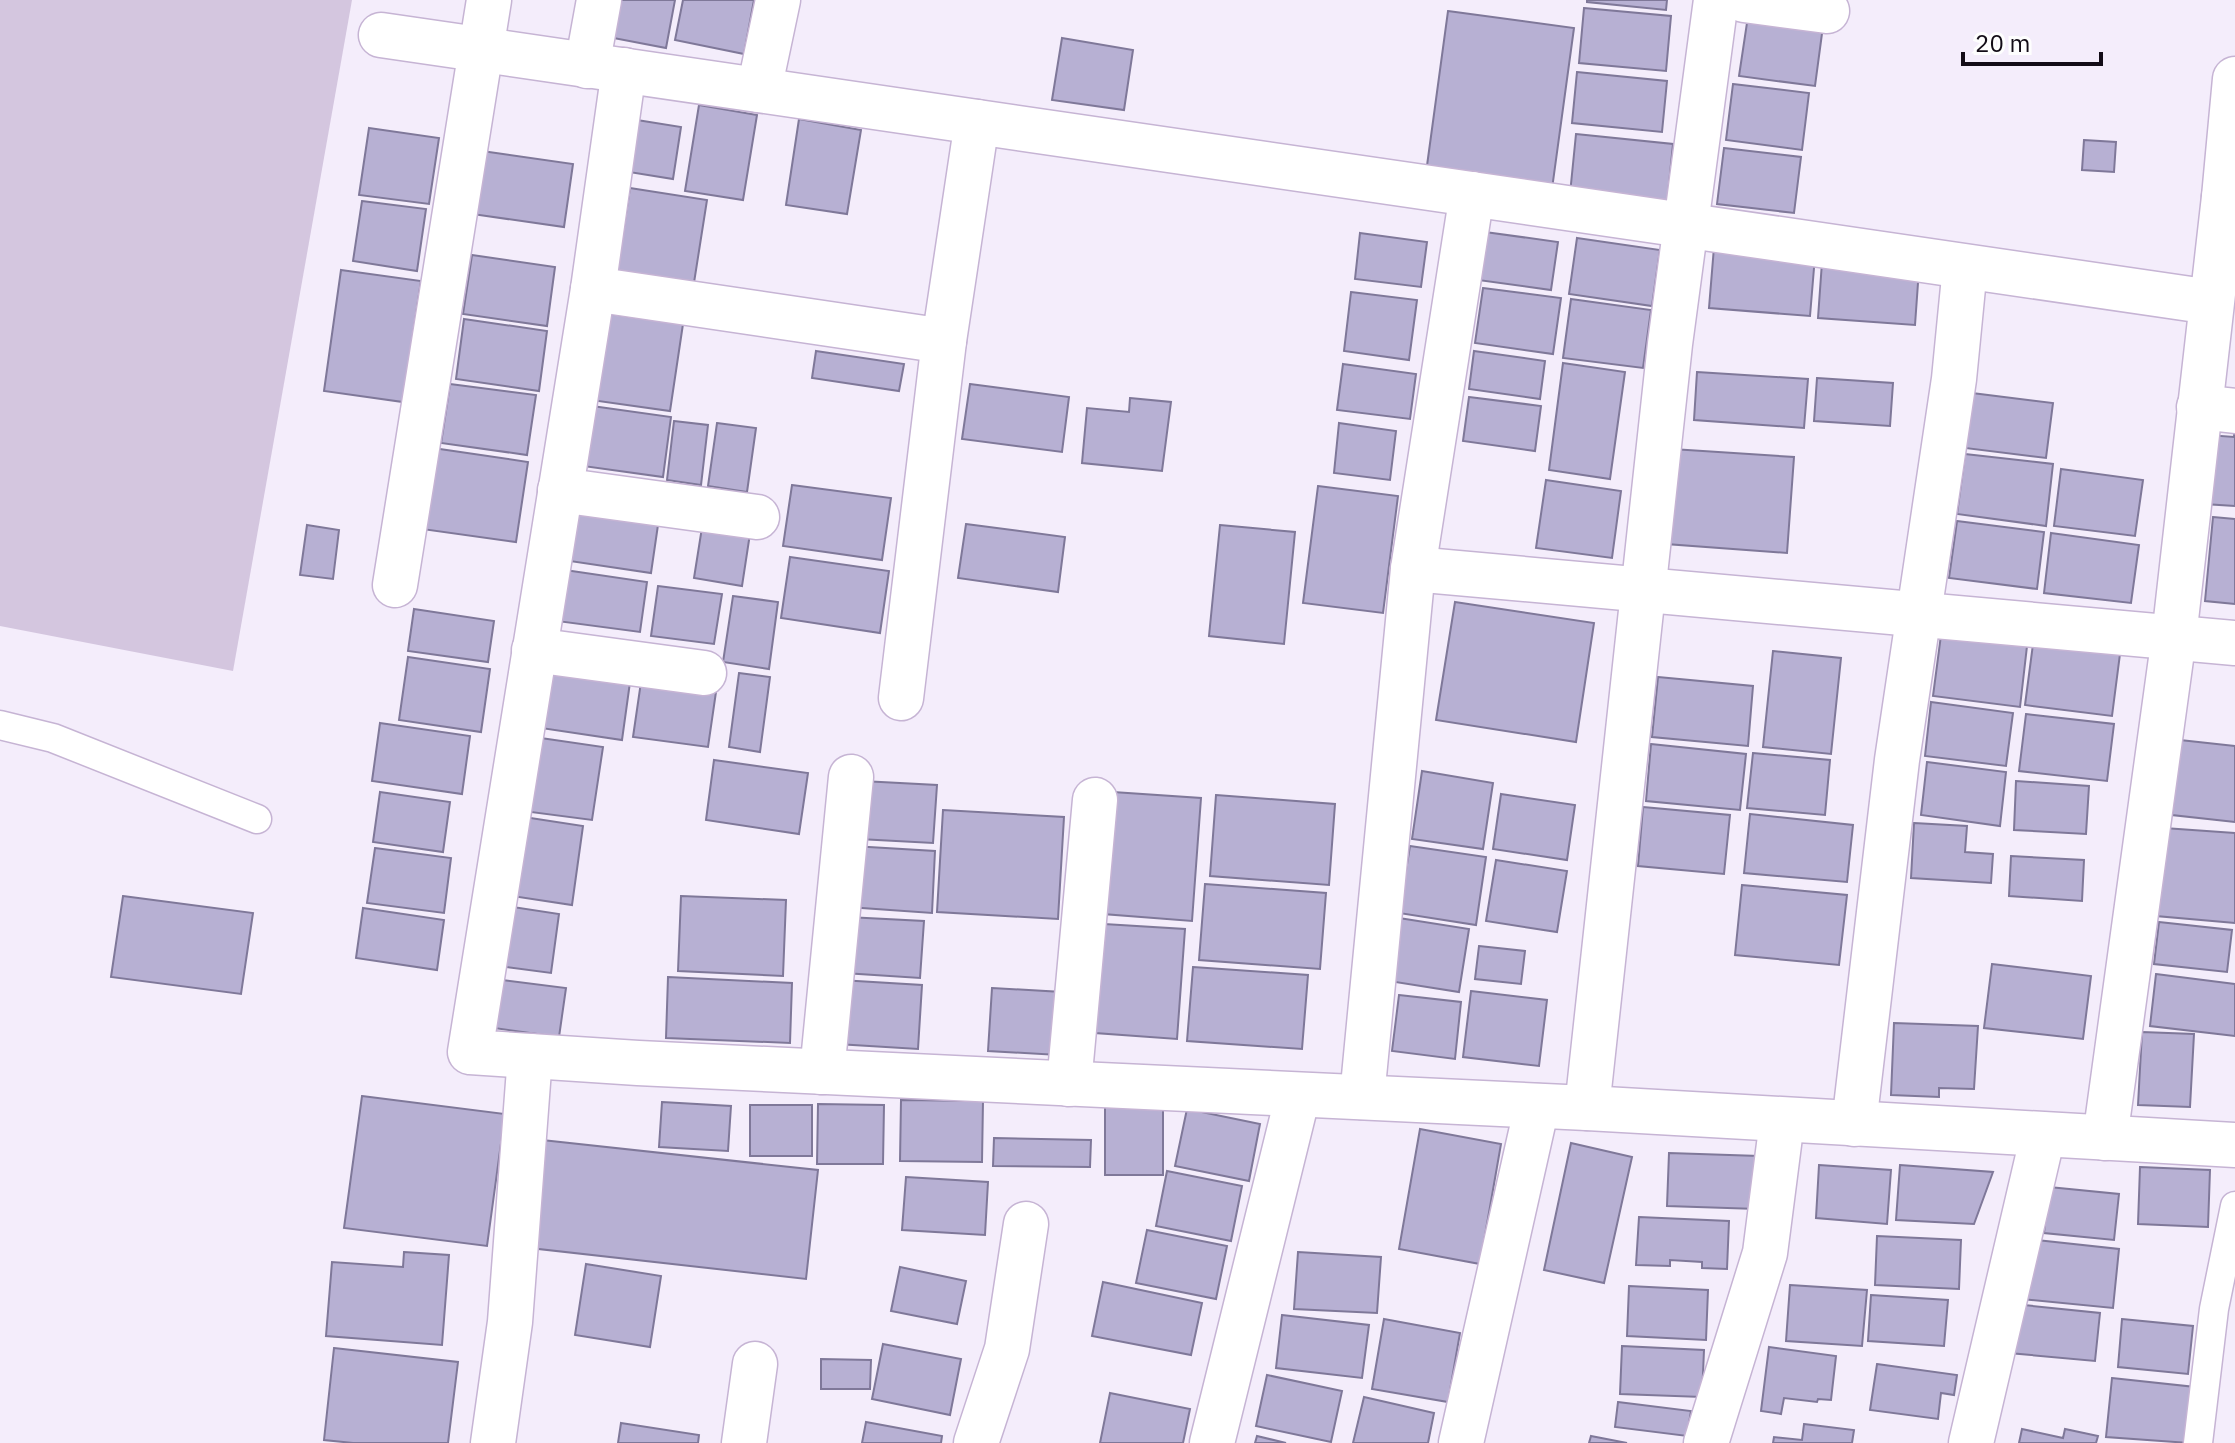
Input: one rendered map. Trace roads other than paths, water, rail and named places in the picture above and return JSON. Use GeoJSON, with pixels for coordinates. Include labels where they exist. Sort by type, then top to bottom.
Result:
{"type":"FeatureCollection","features":[{"type":"Feature","properties":{"kind":"street"},"geometry":{"type":"LineString","coordinates":[[395,585],[489,0]]}},
{"type":"Feature","properties":{"kind":"street"},"geometry":{"type":"LineString","coordinates":[[599,0],[605,68],[593,289],[470,1052],[1587,1108],[2235,1145]]}},
{"type":"Feature","properties":{"kind":"street"},"geometry":{"type":"LineString","coordinates":[[759,90],[778,0]]}},
{"type":"Feature","properties":{"kind":"street"},"geometry":{"type":"LineString","coordinates":[[1587,1108],[1685,226],[1716,0]]}},
{"type":"Feature","properties":{"kind":"street"},"geometry":{"type":"LineString","coordinates":[[1744,0],[1827,11]]}},
{"type":"Feature","properties":{"kind":"street"},"geometry":{"type":"LineString","coordinates":[[381,35],[2211,302]]}},
{"type":"Feature","properties":{"kind":"street"},"geometry":{"type":"LineString","coordinates":[[2105,1138],[2174,637],[2217,409],[2211,302],[2229,198],[2235,79]]}},
{"type":"Feature","properties":{"kind":"street"},"geometry":{"type":"LineString","coordinates":[[901,698],[944,341],[977,122]]}},
{"type":"Feature","properties":{"kind":"street"},"geometry":{"type":"LineString","coordinates":[[1362,1097],[1413,569],[1472,194]]}},
{"type":"Feature","properties":{"kind":"street"},"geometry":{"type":"LineString","coordinates":[[1854,1124],[1897,760],[1954,379],[1965,267]]}},
{"type":"Feature","properties":{"kind":"street"},"geometry":{"type":"LineString","coordinates":[[593,289],[944,341]]}},
{"type":"Feature","properties":{"kind":"street"},"geometry":{"type":"LineString","coordinates":[[560,490],[757,517]]}},
{"type":"Feature","properties":{"kind":"street"},"geometry":{"type":"LineString","coordinates":[[1413,569],[2235,643]]}},
{"type":"Feature","properties":{"kind":"street"},"geometry":{"type":"LineString","coordinates":[[534,650],[704,673]]}},
{"type":"Feature","properties":{"kind":"street"},"geometry":{"type":"LineString","coordinates":[[822,1072],[851,777]]}},
{"type":"Feature","properties":{"kind":"street"},"geometry":{"type":"LineString","coordinates":[[1069,1084],[1095,800]]}},
{"type":"Feature","properties":{"kind":"street"},"geometry":{"type":"LineString","coordinates":[[493,1443],[510,1322],[530,1056]]}},
{"type":"Feature","properties":{"kind":"street"},"geometry":{"type":"LineString","coordinates":[[1212,1443],[1298,1095]]}},
{"type":"Feature","properties":{"kind":"street"},"geometry":{"type":"LineString","coordinates":[[1461,1443],[1537,1106]]}},
{"type":"Feature","properties":{"kind":"street"},"geometry":{"type":"LineString","coordinates":[[1706,1443],[1765,1253],[1782,1121]]}},
{"type":"Feature","properties":{"kind":"street"},"geometry":{"type":"LineString","coordinates":[[1971,1443],[2043,1135]]}},
{"type":"Feature","properties":{"kind":"street"},"geometry":{"type":"LineString","coordinates":[[976,1443],[1007,1349],[1026,1224]]}},
{"type":"Feature","properties":{"kind":"street"},"geometry":{"type":"LineString","coordinates":[[744,1443],[755,1364]]}},
{"type":"Feature","properties":{"kind":"lane"},"geometry":{"type":"LineString","coordinates":[[0,725],[53,738],[257,819]]}},
{"type":"Feature","properties":{"kind":"lane"},"geometry":{"type":"LineString","coordinates":[[2198,1443],[2214,1309],[2235,1206]]}}]}
